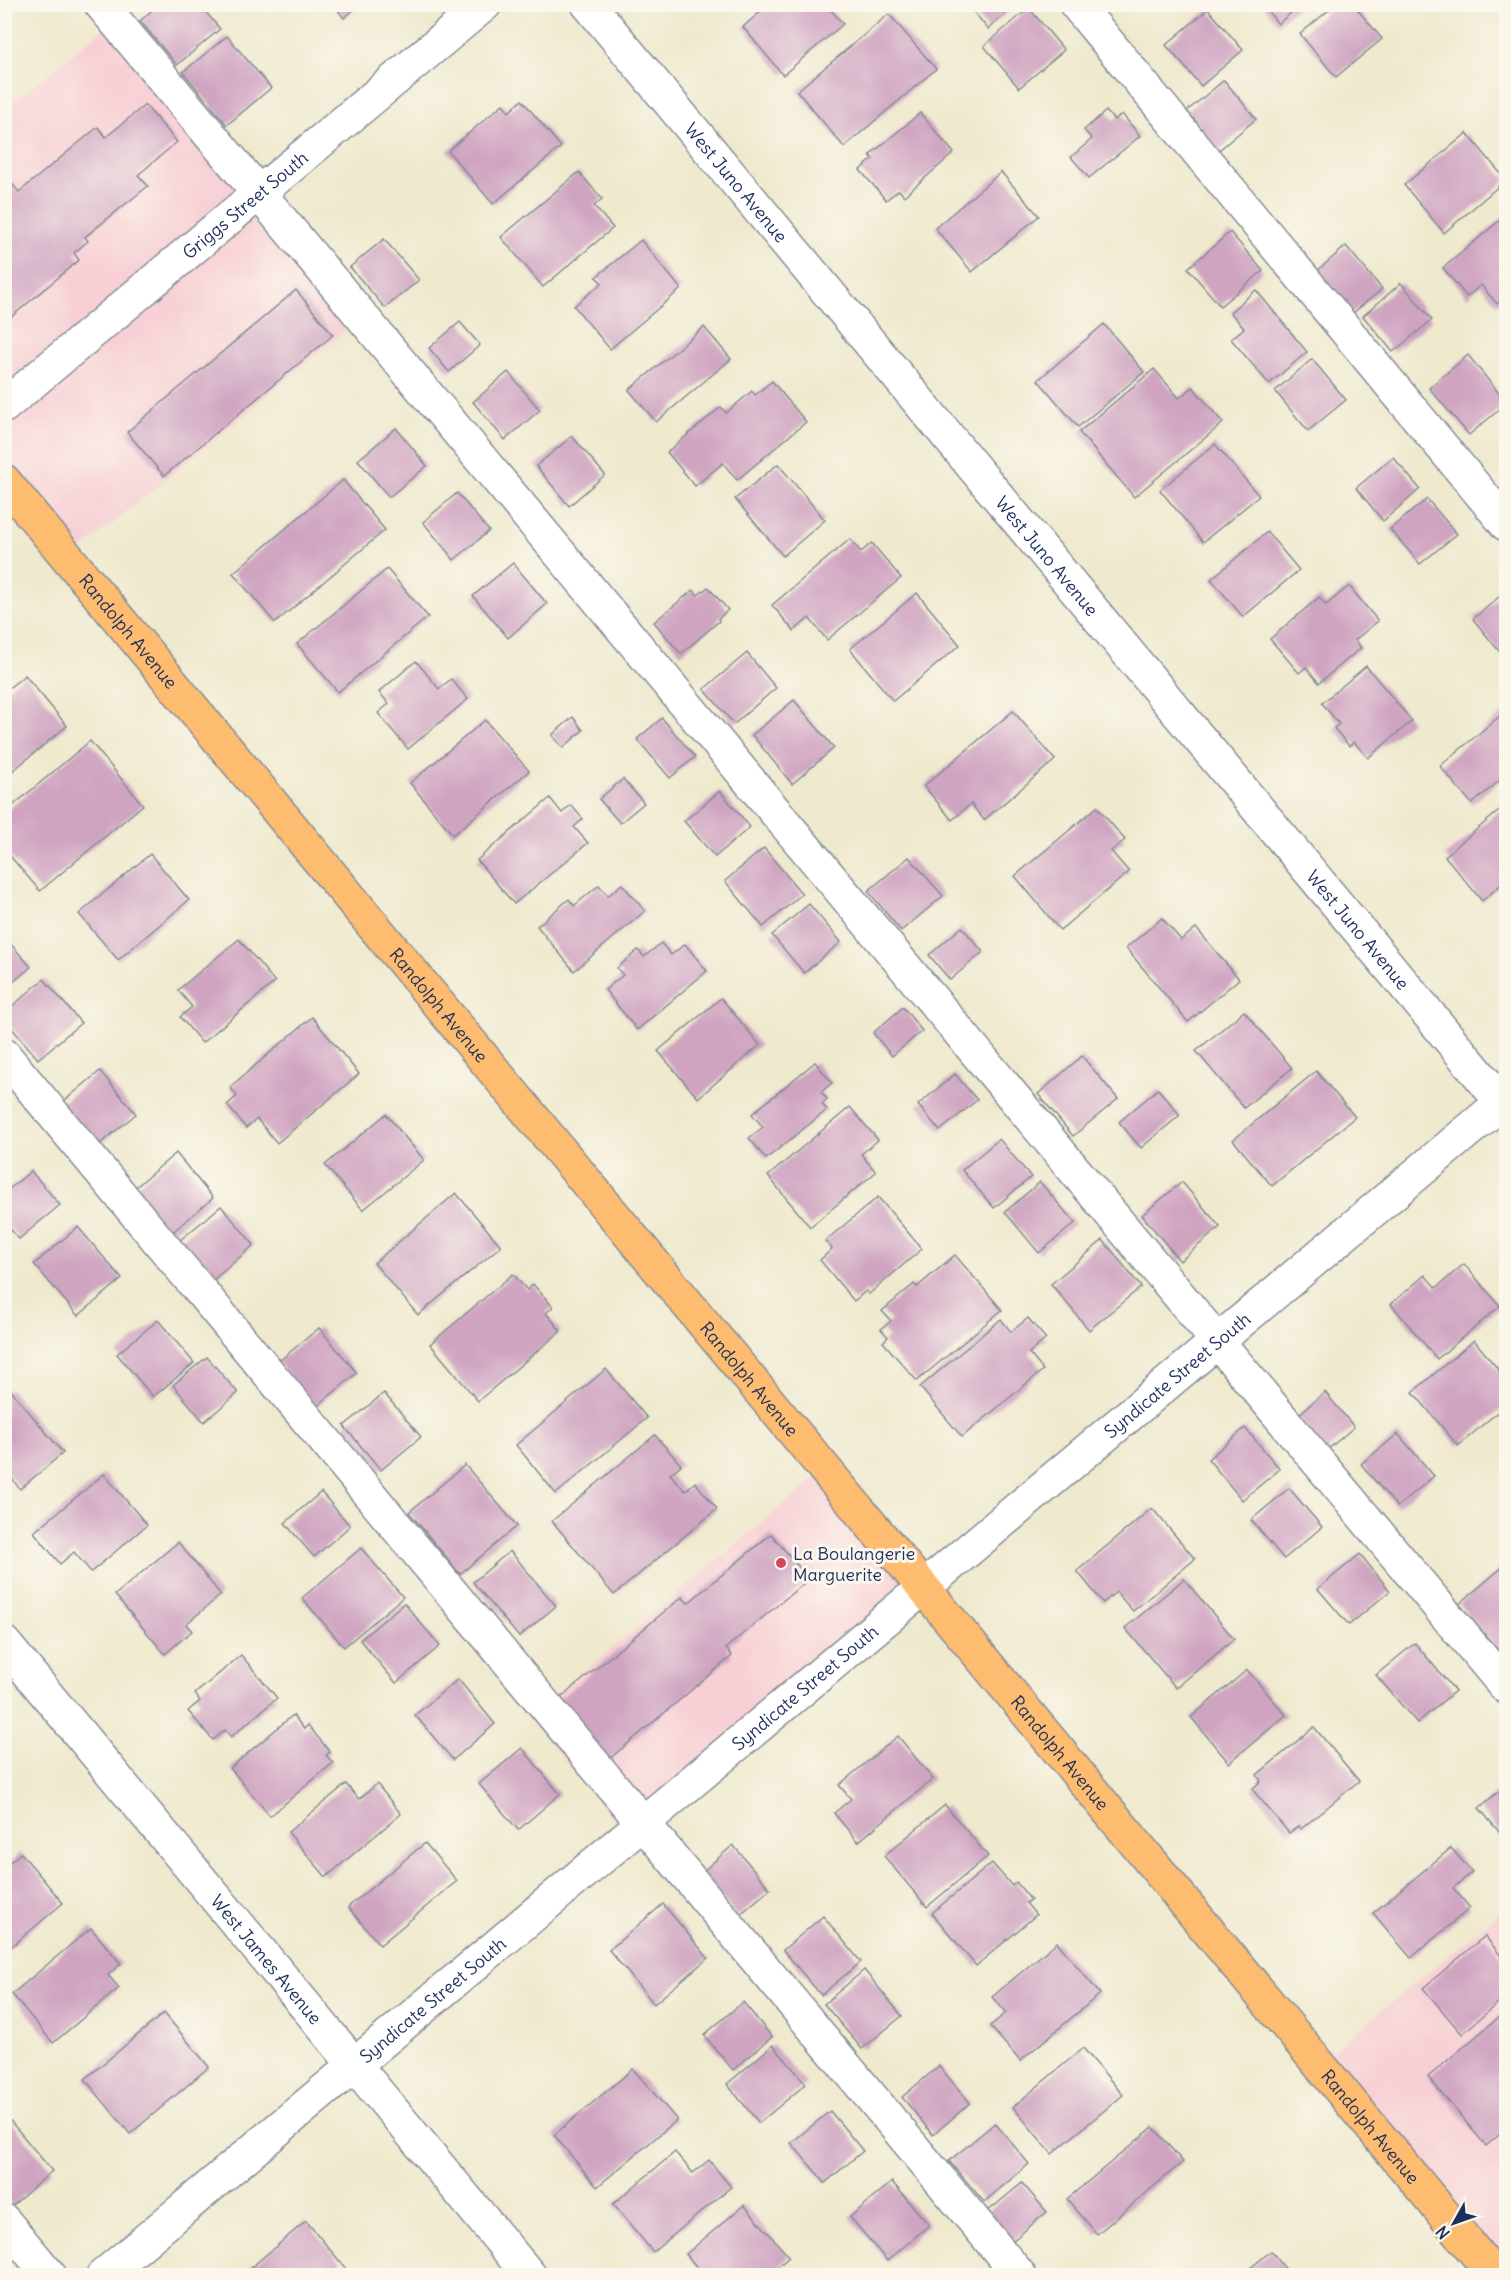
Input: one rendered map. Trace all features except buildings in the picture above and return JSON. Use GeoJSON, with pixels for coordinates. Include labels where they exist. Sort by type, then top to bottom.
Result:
{"type":"FeatureCollection","features":[{"type":"Feature","properties":{"kind":"main road","name":"Randolph Avenue"},"geometry":{"type":"LineString","coordinates":[[4,481],[1495,2276]]}},
{"type":"Feature","properties":{"kind":"street"},"geometry":{"type":"LineString","coordinates":[[101,4],[1506,1687]]}},
{"type":"Feature","properties":{"kind":"street","name":"Griggs Street South"},"geometry":{"type":"LineString","coordinates":[[4,406],[485,4]]}},
{"type":"Feature","properties":{"kind":"street","name":"West Juno Avenue"},"geometry":{"type":"LineString","coordinates":[[588,4],[1505,1103]]}},
{"type":"Feature","properties":{"kind":"street"},"geometry":{"type":"LineString","coordinates":[[1076,4],[1506,524]]}},
{"type":"Feature","properties":{"kind":"street"},"geometry":{"type":"LineString","coordinates":[[4,1055],[1020,2276]]}},
{"type":"Feature","properties":{"kind":"street","name":"Syndicate Street South"},"geometry":{"type":"LineString","coordinates":[[103,2276],[1217,1341],[1505,1103]]}},
{"type":"Feature","properties":{"kind":"street","name":"West James Avenue"},"geometry":{"type":"LineString","coordinates":[[4,1643],[530,2276]]}},
{"type":"Feature","properties":{"kind":"street"},"geometry":{"type":"LineString","coordinates":[[4,2221],[50,2276]]}},
{"type":"Feature","properties":{"kind":"path"},"geometry":{"type":"LineString","coordinates":[[1502,1029],[1506,1017]]}},
{"type":"Feature","properties":{"kind":"shaded area"},"geometry":{"type":"Polygon","coordinates":[[[108,25],[357,321],[71,558],[5,476],[4,110],[108,25]]]}},
{"type":"Feature","properties":{"kind":"shaded area"},"geometry":{"type":"Polygon","coordinates":[[[830,1466],[935,1585],[628,1834],[529,1718],[830,1466]]]}},
{"type":"Feature","properties":{"kind":"shaded area"},"geometry":{"type":"Polygon","coordinates":[[[1506,1908],[1506,2273],[1322,2060],[1506,1908]]]}},
{"type":"Feature","properties":{"kind":"place","name":"La Boulangerie Marguerite"},"geometry":{"type":"Point","coordinates":[781,1563]}}]}
